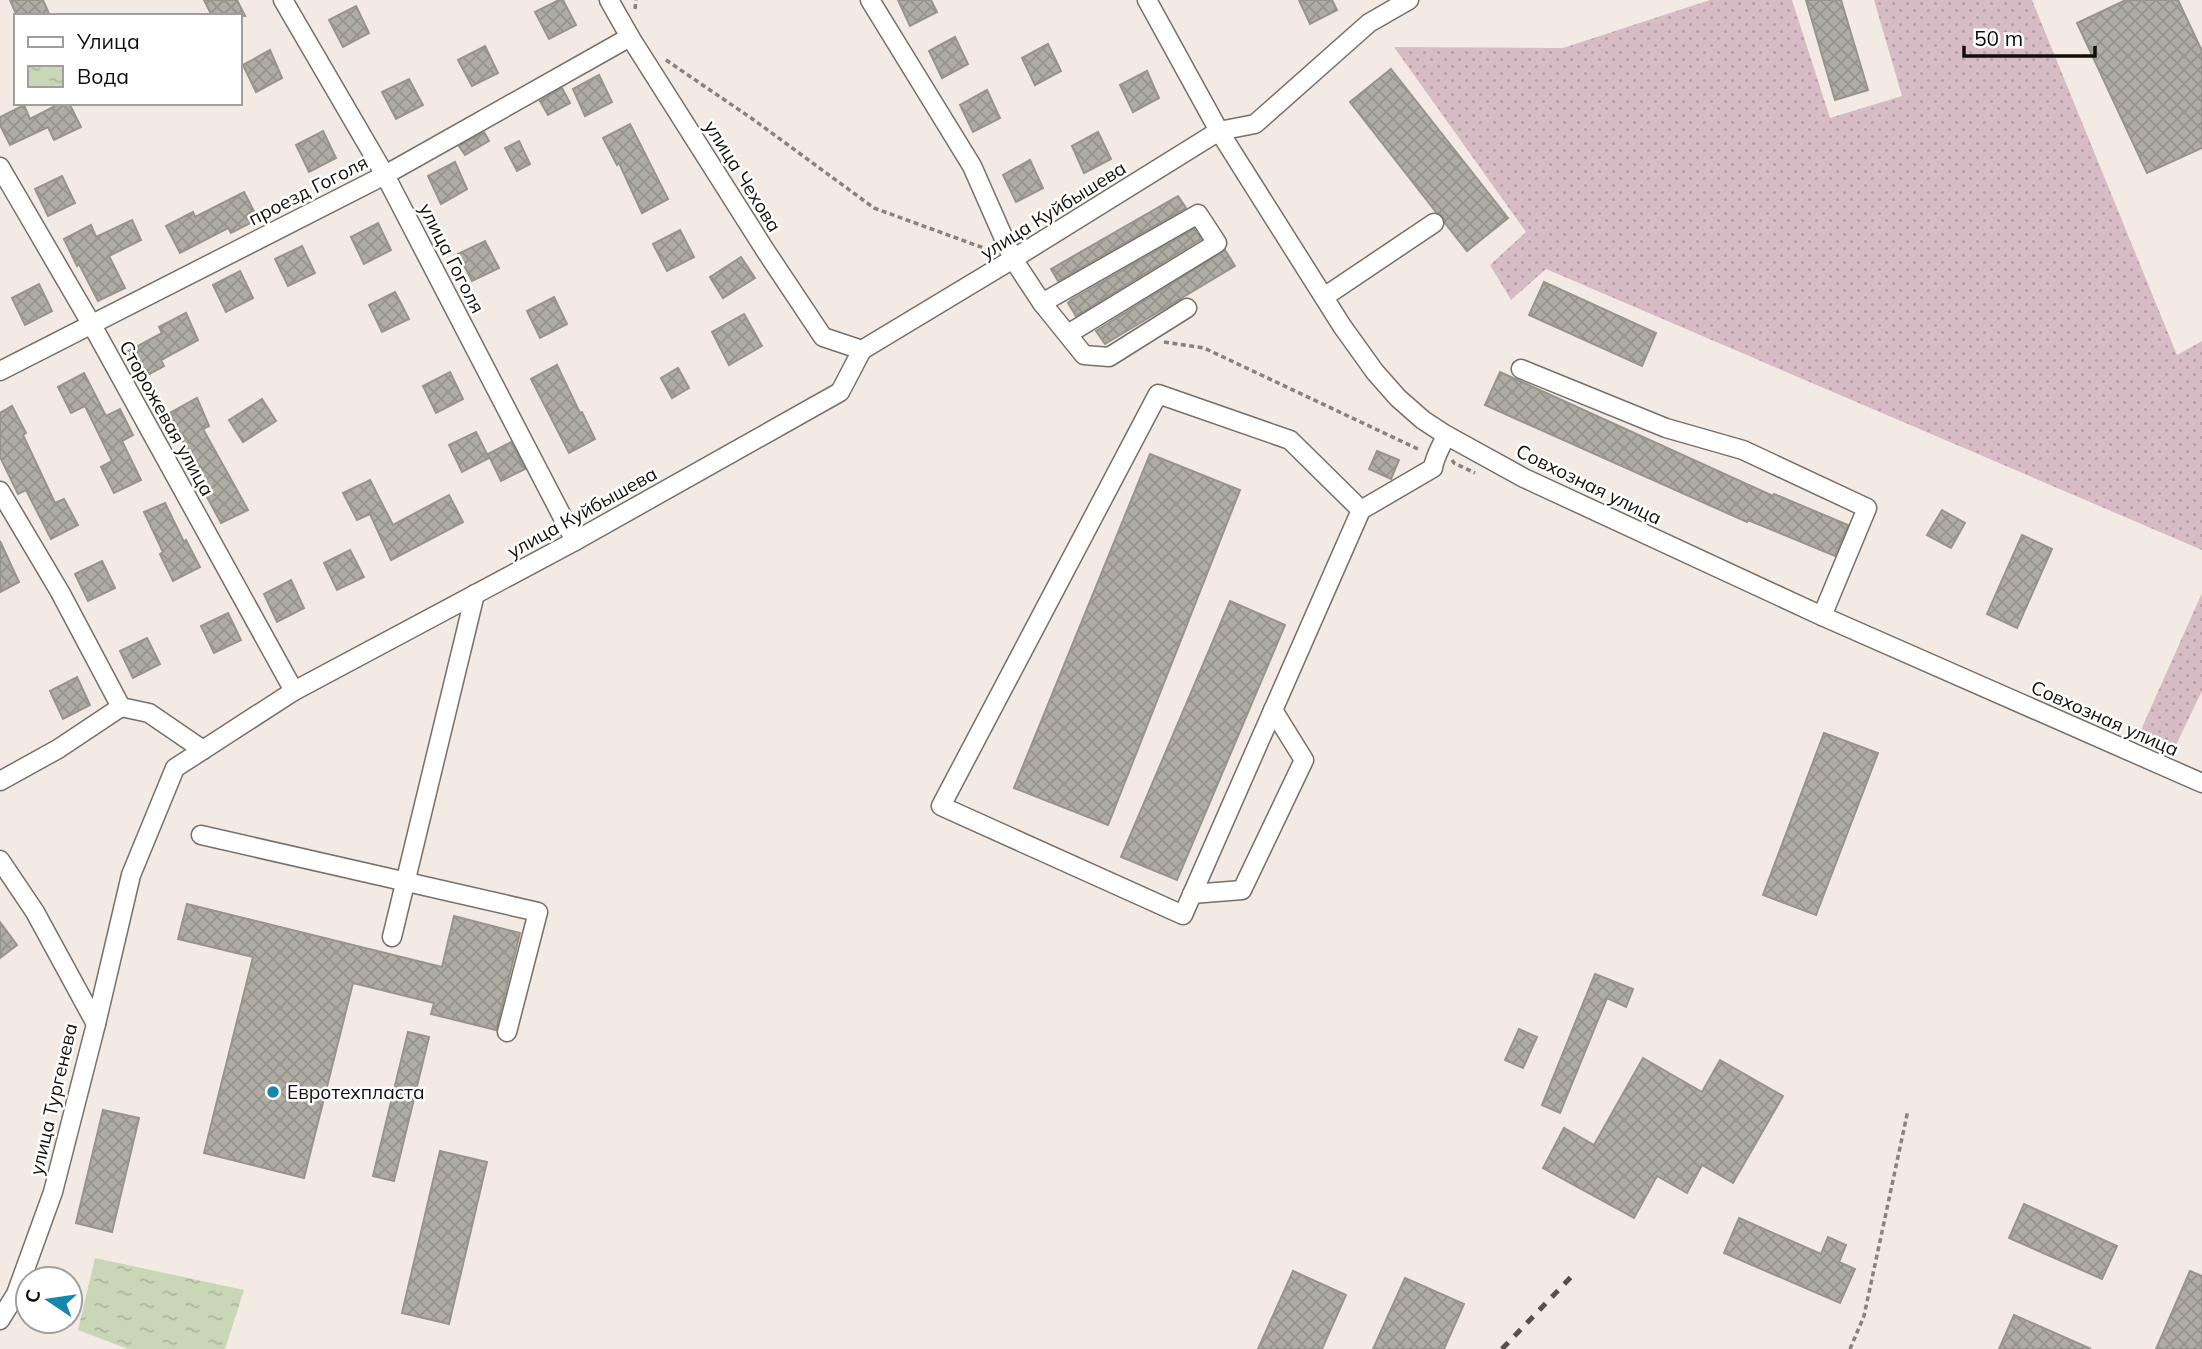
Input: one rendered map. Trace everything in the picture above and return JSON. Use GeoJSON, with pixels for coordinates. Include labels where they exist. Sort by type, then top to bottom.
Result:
{"type":"FeatureCollection","features":[{"type":"Feature","properties":{"kind":"street","name":"улица Гоголя"},"geometry":{"type":"LineString","coordinates":[[283,0],[385,175],[575,541]]}},
{"type":"Feature","properties":{"kind":"street","name":"улица Чехова"},"geometry":{"type":"LineString","coordinates":[[609,0],[765,250],[823,337],[862,350]]}},
{"type":"Feature","properties":{"kind":"street"},"geometry":{"type":"LineString","coordinates":[[870,0],[972,166],[1013,259],[1042,303],[1084,355],[1109,357],[1187,308]]}},
{"type":"Feature","properties":{"kind":"street","name":"Совхозная улица"},"geometry":{"type":"LineString","coordinates":[[1147,0],[1219,131],[1324,297],[1375,372],[1398,398],[1423,420],[1524,478],[1822,616],[2202,783]]}},
{"type":"Feature","properties":{"kind":"street"},"geometry":{"type":"LineString","coordinates":[[1219,131],[1255,124],[1369,23],[1409,0]]}},
{"type":"Feature","properties":{"kind":"street","name":"проезд Гоголя"},"geometry":{"type":"LineString","coordinates":[[0,371],[385,175],[630,37]]}},
{"type":"Feature","properties":{"kind":"street","name":"улица Куйбышева"},"geometry":{"type":"LineString","coordinates":[[96,1024],[131,875],[175,768],[294,691],[575,541],[840,392],[862,350],[1219,131]]}},
{"type":"Feature","properties":{"kind":"street","name":"Сторожевая улица"},"geometry":{"type":"LineString","coordinates":[[0,167],[92,325],[294,691]]}},
{"type":"Feature","properties":{"kind":"street"},"geometry":{"type":"LineString","coordinates":[[1042,303],[1198,214],[1217,243],[1068,334]]}},
{"type":"Feature","properties":{"kind":"street"},"geometry":{"type":"LineString","coordinates":[[1324,297],[1434,223]]}},
{"type":"Feature","properties":{"kind":"street"},"geometry":{"type":"LineString","coordinates":[[1521,369],[1666,428],[1743,450],[1867,508],[1822,616]]}},
{"type":"Feature","properties":{"kind":"street"},"geometry":{"type":"LineString","coordinates":[[1360,510],[1290,440],[1158,394],[941,806],[1183,915],[1360,510],[1433,468],[1435,457],[1446,435]]}},
{"type":"Feature","properties":{"kind":"street"},"geometry":{"type":"LineString","coordinates":[[0,491],[60,592],[121,707]]}},
{"type":"Feature","properties":{"kind":"street"},"geometry":{"type":"LineString","coordinates":[[392,937],[475,594]]}},
{"type":"Feature","properties":{"kind":"street"},"geometry":{"type":"LineString","coordinates":[[0,781],[58,749],[121,707],[149,713],[204,750]]}},
{"type":"Feature","properties":{"kind":"street"},"geometry":{"type":"LineString","coordinates":[[1192,894],[1242,890],[1304,760],[1273,710]]}},
{"type":"Feature","properties":{"kind":"street"},"geometry":{"type":"LineString","coordinates":[[201,835],[538,912],[507,1032]]}},
{"type":"Feature","properties":{"kind":"street","name":"улица Тургенева"},"geometry":{"type":"LineString","coordinates":[[0,860],[35,912],[96,1024],[53,1192],[16,1294],[0,1321]]}},
{"type":"Feature","properties":{"kind":"path"},"geometry":{"type":"LineString","coordinates":[[630,37],[636,0]]}},
{"type":"Feature","properties":{"kind":"path"},"geometry":{"type":"LineString","coordinates":[[664,59],[754,120],[874,208],[1013,259]]}},
{"type":"Feature","properties":{"kind":"path"},"geometry":{"type":"LineString","coordinates":[[1138,337],[1204,348],[1435,457]]}},
{"type":"Feature","properties":{"kind":"path"},"geometry":{"type":"LineString","coordinates":[[1850,1349],[1864,1316],[1908,1110]]}},
{"type":"Feature","properties":{"kind":"shaded area"},"geometry":{"type":"Polygon","coordinates":[[[1710,0],[1792,0],[1830,118],[1902,96],[1874,0],[2032,0],[2177,355],[2202,341],[2202,550],[1546,269],[1511,300],[1490,265],[1526,232],[1394,47],[1563,48],[1710,0]]]}},
{"type":"Feature","properties":{"kind":"shaded area"},"geometry":{"type":"Polygon","coordinates":[[[2202,593],[2202,691],[2174,749],[2140,732],[2202,593]]]}},
{"type":"Feature","properties":{"kind":"water"},"geometry":{"type":"Polygon","coordinates":[[[95,1258],[244,1290],[225,1349],[128,1349],[84,1332],[84,1305],[95,1258]]]}},
{"type":"Feature","properties":{"kind":"building"},"geometry":{"type":"Polygon","coordinates":[[[10,0],[43,0],[49,14],[16,14],[10,0]]]}},
{"type":"Feature","properties":{"kind":"building"},"geometry":{"type":"Polygon","coordinates":[[[204,0],[237,0],[245,16],[242,14],[211,14],[204,0]]]}},
{"type":"Feature","properties":{"kind":"building"},"geometry":{"type":"Polygon","coordinates":[[[563,0],[576,25],[549,39],[535,12],[563,0]]]}},
{"type":"Feature","properties":{"kind":"building"},"geometry":{"type":"Polygon","coordinates":[[[898,0],[931,0],[937,12],[910,26],[898,0]]]}},
{"type":"Feature","properties":{"kind":"building"},"geometry":{"type":"Polygon","coordinates":[[[1299,0],[1332,0],[1337,10],[1310,24],[1299,0]]]}},
{"type":"Feature","properties":{"kind":"building"},"geometry":{"type":"Polygon","coordinates":[[[1806,0],[1841,0],[1868,90],[1835,100],[1806,0]]]}},
{"type":"Feature","properties":{"kind":"building"},"geometry":{"type":"Polygon","coordinates":[[[2126,0],[2178,0],[2202,51],[2202,148],[2147,173],[2077,23],[2126,0]]]}},
{"type":"Feature","properties":{"kind":"building"},"geometry":{"type":"Polygon","coordinates":[[[356,6],[369,33],[343,47],[329,20],[356,6]]]}},
{"type":"Feature","properties":{"kind":"building"},"geometry":{"type":"Polygon","coordinates":[[[955,37],[968,64],[942,78],[929,51],[955,37]]]}},
{"type":"Feature","properties":{"kind":"building"},"geometry":{"type":"Polygon","coordinates":[[[1048,44],[1061,71],[1035,85],[1022,58],[1048,44]]]}},
{"type":"Feature","properties":{"kind":"building"},"geometry":{"type":"Polygon","coordinates":[[[485,46],[498,73],[472,86],[458,60],[485,46]]]}},
{"type":"Feature","properties":{"kind":"building"},"geometry":{"type":"Polygon","coordinates":[[[270,50],[282,78],[256,92],[243,65],[270,50]]]}},
{"type":"Feature","properties":{"kind":"building"},"geometry":{"type":"Polygon","coordinates":[[[1391,69],[1508,218],[1467,251],[1445,223],[1443,216],[1436,212],[1350,102],[1391,69]]]}},
{"type":"Feature","properties":{"kind":"building"},"geometry":{"type":"Polygon","coordinates":[[[1147,71],[1159,98],[1133,112],[1120,85],[1147,71]]]}},
{"type":"Feature","properties":{"kind":"building"},"geometry":{"type":"Polygon","coordinates":[[[599,75],[612,102],[585,116],[573,89],[599,75]]]}},
{"type":"Feature","properties":{"kind":"building"},"geometry":{"type":"Polygon","coordinates":[[[409,79],[423,105],[396,119],[382,92],[409,79]]]}},
{"type":"Feature","properties":{"kind":"building"},"geometry":{"type":"Polygon","coordinates":[[[562,88],[570,103],[548,115],[540,101],[562,88]]]}},
{"type":"Feature","properties":{"kind":"building"},"geometry":{"type":"Polygon","coordinates":[[[987,90],[1000,118],[973,132],[960,105],[987,90]]]}},
{"type":"Feature","properties":{"kind":"building"},"geometry":{"type":"Polygon","coordinates":[[[24,105],[30,119],[57,105],[70,105],[81,127],[54,140],[48,127],[10,145],[0,125],[0,117],[24,105]]]}},
{"type":"Feature","properties":{"kind":"building"},"geometry":{"type":"Polygon","coordinates":[[[630,124],[668,199],[642,213],[619,163],[617,165],[603,138],[630,124]]]}},
{"type":"Feature","properties":{"kind":"building"},"geometry":{"type":"Polygon","coordinates":[[[323,131],[336,158],[309,172],[296,145],[323,131]]]}},
{"type":"Feature","properties":{"kind":"building"},"geometry":{"type":"Polygon","coordinates":[[[484,132],[489,141],[465,155],[459,146],[484,132]]]}},
{"type":"Feature","properties":{"kind":"building"},"geometry":{"type":"Polygon","coordinates":[[[1098,132],[1111,159],[1084,173],[1072,146],[1098,132]]]}},
{"type":"Feature","properties":{"kind":"building"},"geometry":{"type":"Polygon","coordinates":[[[519,141],[530,164],[517,171],[505,148],[519,141]]]}},
{"type":"Feature","properties":{"kind":"building"},"geometry":{"type":"Polygon","coordinates":[[[1030,160],[1043,188],[1016,202],[1003,175],[1030,160]]]}},
{"type":"Feature","properties":{"kind":"building"},"geometry":{"type":"Polygon","coordinates":[[[455,162],[467,189],[441,204],[428,176],[455,162]]]}},
{"type":"Feature","properties":{"kind":"building"},"geometry":{"type":"Polygon","coordinates":[[[62,176],[75,203],[48,216],[35,189],[62,176]]]}},
{"type":"Feature","properties":{"kind":"building"},"geometry":{"type":"Polygon","coordinates":[[[244,192],[258,219],[231,233],[228,228],[180,253],[166,226],[193,212],[195,217],[244,192]]]}},
{"type":"Feature","properties":{"kind":"building"},"geometry":{"type":"Polygon","coordinates":[[[1178,196],[1186,208],[1058,281],[1051,269],[1178,196]]]}},
{"type":"Feature","properties":{"kind":"building"},"geometry":{"type":"Polygon","coordinates":[[[132,220],[141,240],[109,256],[125,288],[98,301],[64,239],[91,225],[96,237],[132,220]]]}},
{"type":"Feature","properties":{"kind":"building"},"geometry":{"type":"Polygon","coordinates":[[[378,223],[391,250],[364,264],[351,237],[378,223]]]}},
{"type":"Feature","properties":{"kind":"building"},"geometry":{"type":"Polygon","coordinates":[[[1194,229],[1201,239],[1076,316],[1068,303],[1071,300],[1194,229]]]}},
{"type":"Feature","properties":{"kind":"building"},"geometry":{"type":"Polygon","coordinates":[[[680,230],[694,257],[667,271],[653,244],[680,230]]]}},
{"type":"Feature","properties":{"kind":"building"},"geometry":{"type":"Polygon","coordinates":[[[485,241],[499,268],[472,281],[458,254],[485,241]]]}},
{"type":"Feature","properties":{"kind":"building"},"geometry":{"type":"Polygon","coordinates":[[[302,246],[315,273],[288,286],[275,259],[302,246]]]}},
{"type":"Feature","properties":{"kind":"building"},"geometry":{"type":"Polygon","coordinates":[[[1225,250],[1235,266],[1105,344],[1096,331],[1225,250]]]}},
{"type":"Feature","properties":{"kind":"building"},"geometry":{"type":"Polygon","coordinates":[[[741,257],[755,278],[723,298],[710,277],[741,257]]]}},
{"type":"Feature","properties":{"kind":"building"},"geometry":{"type":"Polygon","coordinates":[[[240,271],[253,298],[226,312],[213,285],[240,271]]]}},
{"type":"Feature","properties":{"kind":"building"},"geometry":{"type":"Polygon","coordinates":[[[1544,282],[1656,333],[1642,366],[1529,315],[1544,282]]]}},
{"type":"Feature","properties":{"kind":"building"},"geometry":{"type":"Polygon","coordinates":[[[39,284],[52,311],[25,325],[12,298],[39,284]]]}},
{"type":"Feature","properties":{"kind":"building"},"geometry":{"type":"Polygon","coordinates":[[[395,292],[409,319],[382,332],[369,305],[395,292]]]}},
{"type":"Feature","properties":{"kind":"building"},"geometry":{"type":"Polygon","coordinates":[[[554,297],[567,324],[540,338],[527,311],[554,297]]]}},
{"type":"Feature","properties":{"kind":"building"},"geometry":{"type":"Polygon","coordinates":[[[186,313],[198,340],[161,360],[164,366],[138,380],[125,353],[162,333],[159,327],[186,313]]]}},
{"type":"Feature","properties":{"kind":"building"},"geometry":{"type":"Polygon","coordinates":[[[744,314],[762,346],[729,365],[712,332],[744,314]]]}},
{"type":"Feature","properties":{"kind":"building"},"geometry":{"type":"Polygon","coordinates":[[[557,365],[595,439],[569,453],[531,379],[557,365]]]}},
{"type":"Feature","properties":{"kind":"building"},"geometry":{"type":"Polygon","coordinates":[[[678,368],[689,388],[672,398],[661,378],[678,368]]]}},
{"type":"Feature","properties":{"kind":"building"},"geometry":{"type":"Polygon","coordinates":[[[450,372],[463,399],[436,413],[423,386],[450,372]]]}},
{"type":"Feature","properties":{"kind":"building"},"geometry":{"type":"Polygon","coordinates":[[[1500,372],[1773,496],[1774,494],[1848,525],[1835,556],[1748,520],[1747,522],[1485,405],[1500,372]]]}},
{"type":"Feature","properties":{"kind":"building"},"geometry":{"type":"Polygon","coordinates":[[[84,373],[106,416],[120,409],[133,435],[122,441],[141,480],[114,493],[101,467],[112,461],[85,406],[71,413],[58,387],[84,373]]]}},
{"type":"Feature","properties":{"kind":"building"},"geometry":{"type":"Polygon","coordinates":[[[197,398],[209,426],[203,429],[248,510],[221,523],[186,458],[190,456],[170,413],[197,398]]]}},
{"type":"Feature","properties":{"kind":"building"},"geometry":{"type":"Polygon","coordinates":[[[262,399],[276,421],[243,442],[229,420],[262,399]]]}},
{"type":"Feature","properties":{"kind":"building"},"geometry":{"type":"Polygon","coordinates":[[[12,406],[55,503],[64,499],[78,525],[51,539],[26,490],[18,494],[0,457],[0,413],[12,406]]]}},
{"type":"Feature","properties":{"kind":"building"},"geometry":{"type":"Polygon","coordinates":[[[476,432],[489,458],[462,472],[449,445],[476,432]]]}},
{"type":"Feature","properties":{"kind":"building"},"geometry":{"type":"Polygon","coordinates":[[[511,442],[525,469],[501,481],[488,454],[511,442]]]}},
{"type":"Feature","properties":{"kind":"building"},"geometry":{"type":"Polygon","coordinates":[[[1377,451],[1399,460],[1391,479],[1369,469],[1377,451]]]}},
{"type":"Feature","properties":{"kind":"building"},"geometry":{"type":"Polygon","coordinates":[[[1150,454],[1240,490],[1108,825],[1014,788],[1150,454]]]}},
{"type":"Feature","properties":{"kind":"building"},"geometry":{"type":"Polygon","coordinates":[[[370,480],[393,525],[449,495],[463,522],[391,560],[370,514],[357,520],[343,493],[370,480]]]}},
{"type":"Feature","properties":{"kind":"building"},"geometry":{"type":"Polygon","coordinates":[[[165,503],[200,567],[173,581],[144,512],[165,503]]]}},
{"type":"Feature","properties":{"kind":"building"},"geometry":{"type":"Polygon","coordinates":[[[1942,510],[1965,523],[1951,548],[1927,535],[1942,510]]]}},
{"type":"Feature","properties":{"kind":"building"},"geometry":{"type":"Polygon","coordinates":[[[2022,535],[2052,549],[2017,628],[1987,614],[2022,535]]]}},
{"type":"Feature","properties":{"kind":"building"},"geometry":{"type":"Polygon","coordinates":[[[0,541],[19,582],[0,592],[0,541]]]}},
{"type":"Feature","properties":{"kind":"building"},"geometry":{"type":"Polygon","coordinates":[[[350,550],[364,577],[337,590],[324,563],[350,550]]]}},
{"type":"Feature","properties":{"kind":"building"},"geometry":{"type":"Polygon","coordinates":[[[102,561],[115,588],[88,601],[75,574],[102,561]]]}},
{"type":"Feature","properties":{"kind":"building"},"geometry":{"type":"Polygon","coordinates":[[[291,580],[304,608],[277,622],[264,594],[291,580]]]}},
{"type":"Feature","properties":{"kind":"building"},"geometry":{"type":"Polygon","coordinates":[[[1230,601],[1285,625],[1177,880],[1121,857],[1230,601]]]}},
{"type":"Feature","properties":{"kind":"building"},"geometry":{"type":"Polygon","coordinates":[[[228,613],[241,640],[214,653],[201,626],[228,613]]]}},
{"type":"Feature","properties":{"kind":"building"},"geometry":{"type":"Polygon","coordinates":[[[147,638],[160,664],[133,678],[120,651],[147,638]]]}},
{"type":"Feature","properties":{"kind":"building"},"geometry":{"type":"Polygon","coordinates":[[[77,677],[90,705],[63,719],[50,691],[77,677]]]}},
{"type":"Feature","properties":{"kind":"building"},"geometry":{"type":"Polygon","coordinates":[[[1824,733],[1878,753],[1816,915],[1763,895],[1824,733]]]}},
{"type":"Feature","properties":{"kind":"building","name":"Евротехпласта"},"geometry":{"type":"Polygon","coordinates":[[[187,904],[442,967],[454,916],[520,933],[496,1030],[431,1014],[434,1003],[353,983],[304,1178],[204,1153],[253,957],[178,939],[187,904]]]}},
{"type":"Feature","properties":{"kind":"building"},"geometry":{"type":"Polygon","coordinates":[[[0,922],[17,945],[0,958],[0,922]]]}},
{"type":"Feature","properties":{"kind":"building"},"geometry":{"type":"Polygon","coordinates":[[[1595,974],[1633,989],[1626,1007],[1607,998],[1560,1113],[1542,1105],[1595,974]]]}},
{"type":"Feature","properties":{"kind":"building"},"geometry":{"type":"Polygon","coordinates":[[[1519,1029],[1537,1037],[1523,1068],[1505,1060],[1519,1029]]]}},
{"type":"Feature","properties":{"kind":"building"},"geometry":{"type":"Polygon","coordinates":[[[408,1032],[429,1037],[394,1181],[373,1176],[408,1032]]]}},
{"type":"Feature","properties":{"kind":"building"},"geometry":{"type":"Polygon","coordinates":[[[1643,1058],[1702,1092],[1720,1060],[1783,1096],[1733,1183],[1702,1165],[1687,1193],[1657,1176],[1634,1218],[1543,1168],[1564,1128],[1594,1145],[1643,1058]]]}},
{"type":"Feature","properties":{"kind":"building"},"geometry":{"type":"Polygon","coordinates":[[[103,1110],[139,1118],[112,1232],[76,1223],[103,1110]]]}},
{"type":"Feature","properties":{"kind":"building"},"geometry":{"type":"Polygon","coordinates":[[[440,1151],[487,1162],[449,1324],[402,1313],[440,1151]]]}},
{"type":"Feature","properties":{"kind":"building"},"geometry":{"type":"Polygon","coordinates":[[[2024,1204],[2117,1246],[2102,1279],[2009,1238],[2024,1204]]]}},
{"type":"Feature","properties":{"kind":"building"},"geometry":{"type":"Polygon","coordinates":[[[1739,1218],[1821,1254],[1828,1237],[1846,1245],[1839,1262],[1855,1269],[1840,1303],[1724,1253],[1739,1218]]]}},
{"type":"Feature","properties":{"kind":"building"},"geometry":{"type":"Polygon","coordinates":[[[1293,1271],[1346,1295],[1322,1349],[1258,1349],[1293,1271]]]}},
{"type":"Feature","properties":{"kind":"building"},"geometry":{"type":"Polygon","coordinates":[[[2190,1271],[2202,1276],[2202,1349],[2156,1349],[2190,1271]]]}},
{"type":"Feature","properties":{"kind":"building"},"geometry":{"type":"Polygon","coordinates":[[[1405,1278],[1464,1304],[1444,1349],[1373,1349],[1405,1278]]]}},
{"type":"Feature","properties":{"kind":"building"},"geometry":{"type":"Polygon","coordinates":[[[2014,1315],[2091,1349],[1999,1349],[2014,1315]]]}},
{"type":"Feature","properties":{"kind":"railway"},"geometry":{"type":"LineString","coordinates":[[1502,1349],[1571,1277]]}},
{"type":"Feature","properties":{"kind":"place","name":"Евротехпласта"},"geometry":{"type":"Point","coordinates":[273,1092]}}]}
